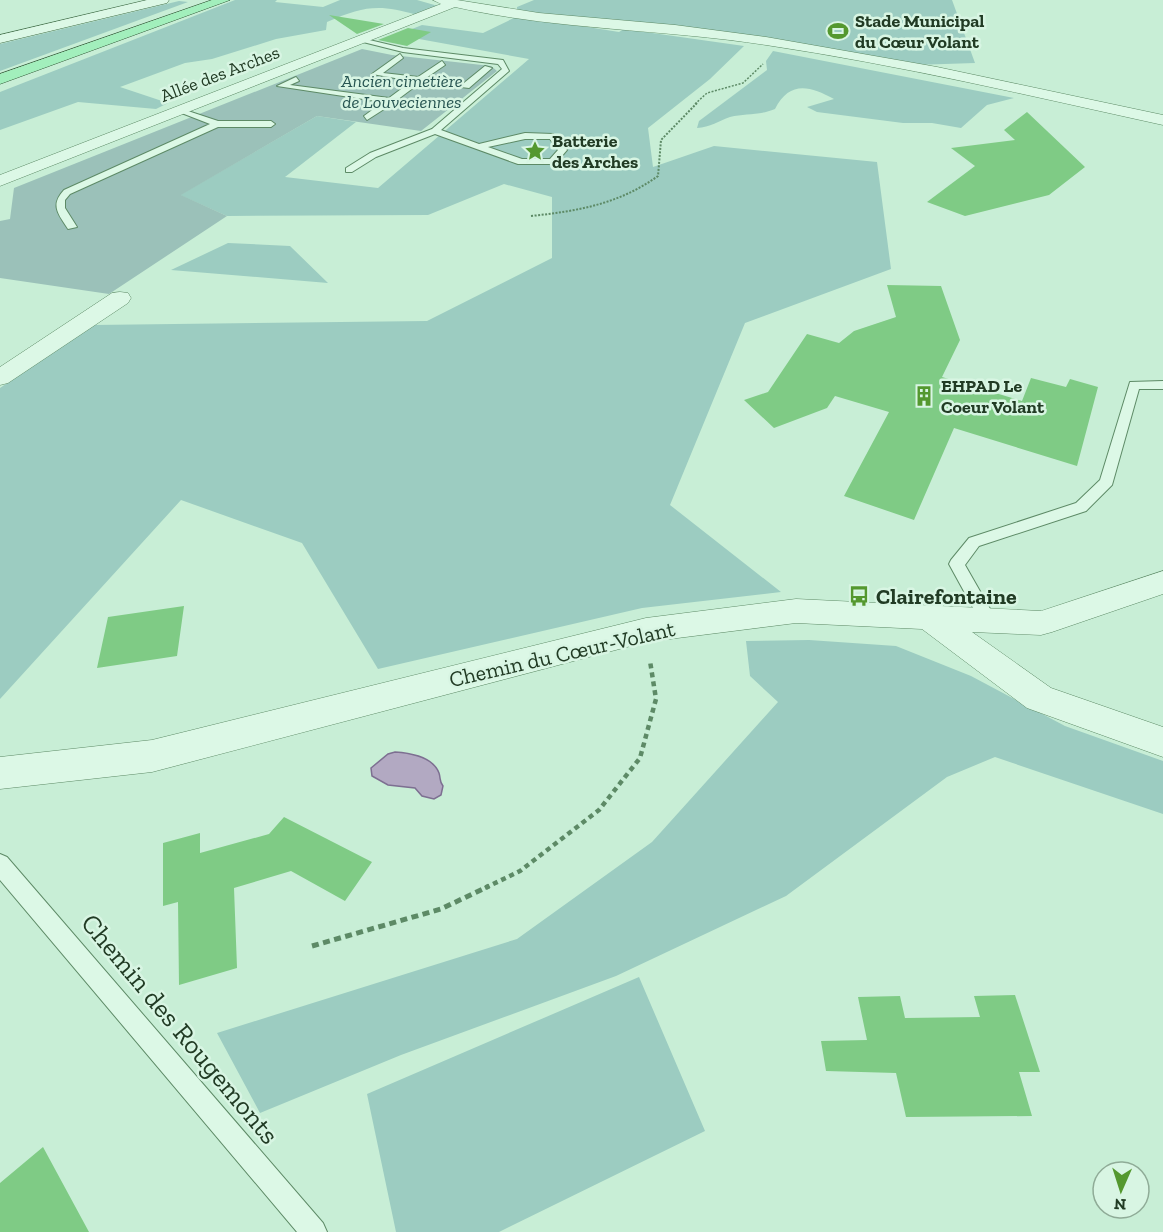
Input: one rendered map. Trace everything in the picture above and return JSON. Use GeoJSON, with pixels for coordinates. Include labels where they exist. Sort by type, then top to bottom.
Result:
{"type":"FeatureCollection","features":[{"type":"Feature","properties":{"kind":"main road"},"geometry":{"type":"LineString","coordinates":[[0,79],[207,0]]}},
{"type":"Feature","properties":{"kind":"main road"},"geometry":{"type":"LineString","coordinates":[[100,42],[224,0]]}},
{"type":"Feature","properties":{"kind":"street"},"geometry":{"type":"LineString","coordinates":[[0,39],[163,0]]}},
{"type":"Feature","properties":{"kind":"street"},"geometry":{"type":"LineString","coordinates":[[439,0],[553,19],[708,33],[782,44],[970,78],[1163,120]]}},
{"type":"Feature","properties":{"kind":"street"},"geometry":{"type":"LineString","coordinates":[[500,10],[524,0]]}},
{"type":"Feature","properties":{"kind":"street","name":"Allée des Arches"},"geometry":{"type":"LineString","coordinates":[[0,181],[454,3]]}},
{"type":"Feature","properties":{"kind":"street"},"geometry":{"type":"LineString","coordinates":[[0,378],[120,298]]}},
{"type":"Feature","properties":{"kind":"street","name":"Chemin du Cœur-Volant"},"geometry":{"type":"LineString","coordinates":[[0,772],[152,756],[646,630],[796,611],[1041,623],[1163,582]]}},
{"type":"Feature","properties":{"kind":"street"},"geometry":{"type":"LineString","coordinates":[[932,619],[1039,698],[1163,742]]}},
{"type":"Feature","properties":{"kind":"lane"},"geometry":{"type":"LineString","coordinates":[[349,170],[373,155],[435,131],[506,69],[500,62],[403,50],[361,40]]}},
{"type":"Feature","properties":{"kind":"lane"},"geometry":{"type":"LineString","coordinates":[[400,56],[376,74],[466,86],[488,68]]}},
{"type":"Feature","properties":{"kind":"lane"},"geometry":{"type":"LineString","coordinates":[[367,118],[442,63]]}},
{"type":"Feature","properties":{"kind":"lane"},"geometry":{"type":"LineString","coordinates":[[296,79],[281,86],[433,107]]}},
{"type":"Feature","properties":{"kind":"lane"},"geometry":{"type":"LineString","coordinates":[[182,110],[217,124],[271,124]]}},
{"type":"Feature","properties":{"kind":"lane"},"geometry":{"type":"LineString","coordinates":[[72,227],[60,208],[60,200],[67,192],[217,124]]}},
{"type":"Feature","properties":{"kind":"lane"},"geometry":{"type":"LineString","coordinates":[[435,131],[477,147],[521,162],[552,162],[563,150],[553,137],[525,136],[477,147]]}},
{"type":"Feature","properties":{"kind":"lane"},"geometry":{"type":"LineString","coordinates":[[989,621],[957,564],[974,542],[1081,507],[1107,482],[1134,385],[1163,385]]}},
{"type":"Feature","properties":{"kind":"lane","name":"Chemin des Rougemonts"},"geometry":{"type":"LineString","coordinates":[[0,864],[314,1232]]}},
{"type":"Feature","properties":{"kind":"path"},"geometry":{"type":"LineString","coordinates":[[531,216],[594,209],[641,190],[658,176],[661,140],[672,126],[707,93],[744,83],[782,44]]}},
{"type":"Feature","properties":{"kind":"path"},"geometry":{"type":"LineString","coordinates":[[312,946],[441,909],[520,871],[599,810],[640,758],[656,699],[646,630]]}},
{"type":"Feature","properties":{"kind":"shaded area"},"geometry":{"type":"Polygon","coordinates":[[[235,0],[277,0],[275,2],[323,7],[340,0],[417,0],[438,6],[417,15],[382,8],[362,10],[327,22],[326,30],[276,39],[212,59],[185,63],[120,87],[168,103],[156,109],[78,102],[0,130],[0,92],[235,0]]]}},
{"type":"Feature","properties":{"kind":"shaded area","name":"Stade Municipal du Cœur Volant"},"geometry":{"type":"Polygon","coordinates":[[[534,0],[952,0],[975,63],[914,65],[517,11],[517,7],[534,0]]]}},
{"type":"Feature","properties":{"kind":"shaded area"},"geometry":{"type":"Polygon","coordinates":[[[179,1],[188,2],[0,71],[0,44],[179,1]]]}},
{"type":"Feature","properties":{"kind":"shaded area"},"geometry":{"type":"Polygon","coordinates":[[[518,16],[619,32],[624,29],[744,46],[710,79],[648,128],[653,167],[714,146],[877,162],[891,269],[745,323],[670,505],[781,592],[642,608],[378,669],[302,543],[181,500],[0,699],[0,388],[93,325],[427,321],[552,258],[552,197],[504,184],[428,215],[227,216],[180,195],[317,116],[356,122],[285,177],[378,188],[529,59],[397,35],[422,25],[483,33],[518,16]]]}},
{"type":"Feature","properties":{"kind":"shaded area"},"geometry":{"type":"Polygon","coordinates":[[[773,51],[1014,98],[987,105],[961,128],[817,112],[807,107],[834,99],[816,91],[800,88],[787,94],[775,109],[763,113],[730,117],[697,128],[699,121],[767,70],[766,61],[773,51]]]}},
{"type":"Feature","properties":{"kind":"shaded area"},"geometry":{"type":"Polygon","coordinates":[[[228,243],[290,246],[328,283],[171,270],[228,243]]]}},
{"type":"Feature","properties":{"kind":"shaded area"},"geometry":{"type":"Polygon","coordinates":[[[809,640],[896,646],[971,676],[1065,726],[1163,761],[1163,814],[995,757],[947,777],[786,896],[616,976],[401,1055],[260,1113],[217,1033],[517,939],[652,842],[778,702],[750,676],[746,641],[809,640]]]}},
{"type":"Feature","properties":{"kind":"shaded area"},"geometry":{"type":"Polygon","coordinates":[[[395,752],[414,755],[432,763],[439,773],[443,786],[441,795],[434,799],[422,796],[415,788],[388,785],[372,776],[371,768],[388,754],[395,752]]]}},
{"type":"Feature","properties":{"kind":"shaded area"},"geometry":{"type":"Polygon","coordinates":[[[639,977],[705,1131],[499,1232],[396,1232],[367,1094],[639,977]]]}},
{"type":"Feature","properties":{"kind":"green space","name":"Ancien cimetière de Louveciennes"},"geometry":{"type":"Polygon","coordinates":[[[362,49],[392,55],[491,66],[497,71],[421,131],[317,116],[181,195],[227,216],[109,294],[0,278],[0,221],[10,219],[14,188],[362,49]]]}},
{"type":"Feature","properties":{"kind":"building"},"geometry":{"type":"Polygon","coordinates":[[[329,15],[384,24],[357,34],[329,15]]]}},
{"type":"Feature","properties":{"kind":"building"},"geometry":{"type":"Polygon","coordinates":[[[408,28],[431,32],[407,46],[378,40],[408,28]]]}},
{"type":"Feature","properties":{"kind":"building"},"geometry":{"type":"Polygon","coordinates":[[[1027,112],[1085,167],[1049,195],[965,216],[927,202],[975,166],[951,148],[1015,140],[1004,130],[1027,112]]]}},
{"type":"Feature","properties":{"kind":"building","name":"EHPAD Le Coeur Volant"},"geometry":{"type":"Polygon","coordinates":[[[887,285],[941,286],[960,340],[942,377],[1022,401],[1031,378],[1066,387],[1070,379],[1098,387],[1077,466],[954,428],[914,520],[844,496],[889,412],[835,396],[827,408],[774,428],[744,400],[768,392],[807,334],[839,343],[854,331],[896,317],[887,285]]]}},
{"type":"Feature","properties":{"kind":"building"},"geometry":{"type":"Polygon","coordinates":[[[184,606],[177,656],[97,668],[108,617],[184,606]]]}},
{"type":"Feature","properties":{"kind":"building"},"geometry":{"type":"Polygon","coordinates":[[[284,817],[372,862],[345,901],[291,871],[234,888],[237,968],[179,985],[178,902],[163,906],[163,843],[200,833],[200,853],[269,834],[284,817]]]}},
{"type":"Feature","properties":{"kind":"building"},"geometry":{"type":"Polygon","coordinates":[[[1015,995],[1040,1072],[1019,1072],[1032,1116],[906,1117],[896,1073],[826,1071],[821,1041],[867,1040],[858,997],[900,996],[905,1018],[980,1017],[974,996],[1015,995]]]}},
{"type":"Feature","properties":{"kind":"building"},"geometry":{"type":"Polygon","coordinates":[[[43,1147],[89,1232],[0,1232],[0,1183],[43,1147]]]}},
{"type":"Feature","properties":{"kind":"place","name":"Stade Municipal du Cœur Volant"},"geometry":{"type":"Point","coordinates":[838,31]}},
{"type":"Feature","properties":{"kind":"place","name":"Batterie des Arches"},"geometry":{"type":"Point","coordinates":[535,151]}},
{"type":"Feature","properties":{"kind":"place","name":"EHPAD Le Coeur Volant"},"geometry":{"type":"Point","coordinates":[924,396]}},
{"type":"Feature","properties":{"kind":"place","name":"Clairefontaine"},"geometry":{"type":"Point","coordinates":[859,596]}}]}
